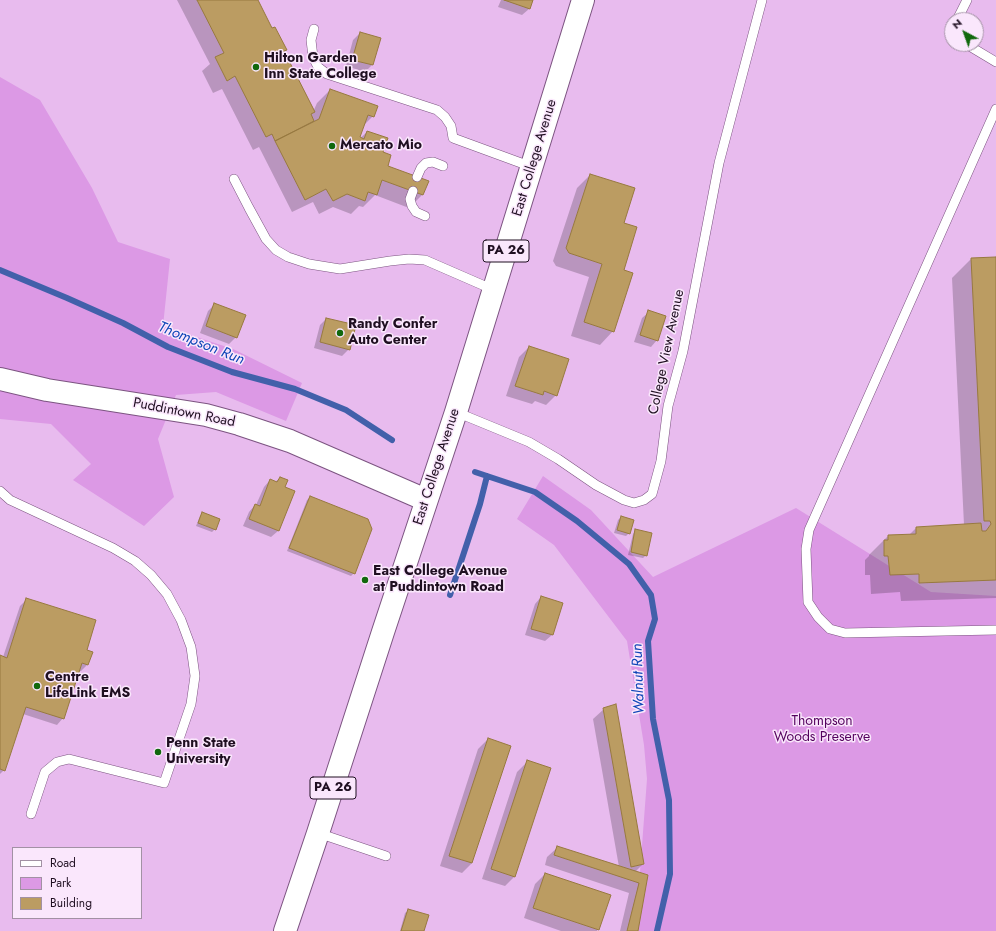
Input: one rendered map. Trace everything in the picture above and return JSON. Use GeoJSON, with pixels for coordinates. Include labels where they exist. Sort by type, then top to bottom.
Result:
{"type":"FeatureCollection","features":[{"type":"Feature","properties":{"kind":"main road","name":"East College Avenue"},"geometry":{"type":"LineString","coordinates":[[285,931],[456,412],[583,0]]}},
{"type":"Feature","properties":{"kind":"main road","name":"Puddintown Road"},"geometry":{"type":"LineString","coordinates":[[0,379],[47,390],[206,415],[239,424],[290,441],[426,500]]}},
{"type":"Feature","properties":{"kind":"lane","name":"College View Avenue"},"geometry":{"type":"LineString","coordinates":[[456,412],[529,442],[558,459],[596,485],[624,500],[634,503],[644,500],[652,494],[661,461],[668,406],[683,351],[720,163],[762,0]]}},
{"type":"Feature","properties":{"kind":"lane"},"geometry":{"type":"LineString","coordinates":[[961,12],[967,0]]}},
{"type":"Feature","properties":{"kind":"lane"},"geometry":{"type":"LineString","coordinates":[[314,29],[311,40],[313,57],[318,66],[326,74],[437,110],[446,117],[451,126],[453,138],[532,167]]}},
{"type":"Feature","properties":{"kind":"lane"},"geometry":{"type":"LineString","coordinates":[[979,52],[996,62]]}},
{"type":"Feature","properties":{"kind":"lane"},"geometry":{"type":"LineString","coordinates":[[996,109],[809,530],[806,549],[808,602],[818,617],[830,629],[845,633],[996,630]]}},
{"type":"Feature","properties":{"kind":"lane"},"geometry":{"type":"LineString","coordinates":[[417,177],[421,168],[426,163],[433,162],[443,166]]}},
{"type":"Feature","properties":{"kind":"lane"},"geometry":{"type":"LineString","coordinates":[[234,179],[266,239],[276,250],[288,257],[309,264],[340,269],[390,261],[409,259],[425,260],[494,290]]}},
{"type":"Feature","properties":{"kind":"lane"},"geometry":{"type":"LineString","coordinates":[[413,191],[410,198],[412,206],[416,212],[425,216]]}},
{"type":"Feature","properties":{"kind":"lane"},"geometry":{"type":"LineString","coordinates":[[0,491],[10,500],[113,548],[135,561],[151,575],[167,594],[182,620],[191,647],[195,676],[191,704],[164,783],[69,759],[57,762],[45,772],[31,814]]}},
{"type":"Feature","properties":{"kind":"lane"},"geometry":{"type":"LineString","coordinates":[[318,833],[386,856]]}},
{"type":"Feature","properties":{"kind":"green space"},"geometry":{"type":"Polygon","coordinates":[[[0,77],[40,100],[92,188],[118,242],[170,259],[163,326],[233,349],[302,383],[286,421],[216,392],[176,395],[158,439],[174,497],[144,526],[73,480],[91,464],[51,424],[0,419],[0,77]]]}},
{"type":"Feature","properties":{"kind":"green space","name":"Thompson Woods Preserve"},"geometry":{"type":"Polygon","coordinates":[[[543,476],[591,510],[653,577],[796,508],[931,592],[996,596],[996,931],[628,931],[633,920],[640,872],[647,779],[644,745],[627,641],[554,545],[517,519],[543,476]]]}},
{"type":"Feature","properties":{"kind":"building","name":"Hilton Garden Inn State College"},"geometry":{"type":"Polygon","coordinates":[[[197,0],[258,0],[272,28],[275,27],[287,50],[284,51],[315,112],[311,114],[314,121],[275,141],[272,134],[266,137],[235,76],[227,81],[215,57],[224,53],[197,0]]]}},
{"type":"Feature","properties":{"kind":"building"},"geometry":{"type":"Polygon","coordinates":[[[504,0],[533,0],[530,9],[504,0]]]}},
{"type":"Feature","properties":{"kind":"building"},"geometry":{"type":"Polygon","coordinates":[[[360,32],[381,38],[373,65],[352,60],[360,32]]]}},
{"type":"Feature","properties":{"kind":"building","name":"Mercato Mio"},"geometry":{"type":"Polygon","coordinates":[[[330,89],[378,106],[374,117],[368,115],[360,137],[364,139],[367,131],[388,138],[383,152],[391,155],[388,166],[429,181],[423,195],[382,180],[377,195],[368,192],[365,201],[347,194],[333,201],[326,189],[305,200],[275,141],[319,119],[330,89]]]}},
{"type":"Feature","properties":{"kind":"building"},"geometry":{"type":"Polygon","coordinates":[[[590,174],[635,188],[624,223],[637,227],[624,270],[633,273],[614,332],[584,322],[602,264],[569,253],[566,248],[590,174]]]}},
{"type":"Feature","properties":{"kind":"building"},"geometry":{"type":"Polygon","coordinates":[[[996,257],[996,580],[919,583],[919,574],[890,575],[888,556],[884,556],[884,540],[888,540],[888,535],[916,534],[916,527],[981,523],[982,531],[986,531],[991,524],[990,521],[984,521],[971,258],[996,257]]]}},
{"type":"Feature","properties":{"kind":"building"},"geometry":{"type":"Polygon","coordinates":[[[214,303],[246,315],[237,338],[206,326],[214,303]]]}},
{"type":"Feature","properties":{"kind":"building"},"geometry":{"type":"Polygon","coordinates":[[[648,310],[666,316],[658,341],[640,335],[648,310]]]}},
{"type":"Feature","properties":{"kind":"building"},"geometry":{"type":"Polygon","coordinates":[[[326,318],[356,325],[350,350],[320,342],[326,318]]]}},
{"type":"Feature","properties":{"kind":"building"},"geometry":{"type":"Polygon","coordinates":[[[529,346],[569,359],[557,396],[544,391],[543,395],[515,386],[529,346]]]}},
{"type":"Feature","properties":{"kind":"building"},"geometry":{"type":"Polygon","coordinates":[[[280,477],[288,480],[285,487],[295,491],[279,531],[249,519],[255,504],[260,506],[270,479],[277,482],[280,477]]]}},
{"type":"Feature","properties":{"kind":"building"},"geometry":{"type":"Polygon","coordinates":[[[310,496],[368,519],[372,529],[355,574],[289,548],[310,496]]]}},
{"type":"Feature","properties":{"kind":"building"},"geometry":{"type":"Polygon","coordinates":[[[202,512],[220,519],[216,530],[198,523],[202,512]]]}},
{"type":"Feature","properties":{"kind":"building"},"geometry":{"type":"Polygon","coordinates":[[[621,516],[634,520],[630,534],[617,530],[621,516]]]}},
{"type":"Feature","properties":{"kind":"building"},"geometry":{"type":"Polygon","coordinates":[[[635,529],[652,533],[647,556],[631,552],[635,529]]]}},
{"type":"Feature","properties":{"kind":"building"},"geometry":{"type":"Polygon","coordinates":[[[541,596],[563,603],[553,635],[531,629],[541,596]]]}},
{"type":"Feature","properties":{"kind":"building","name":"Centre LifeLink EMS"},"geometry":{"type":"Polygon","coordinates":[[[26,598],[96,620],[87,650],[93,652],[88,665],[82,663],[64,719],[26,707],[5,771],[0,769],[0,655],[7,658],[26,598]]]}},
{"type":"Feature","properties":{"kind":"building"},"geometry":{"type":"Polygon","coordinates":[[[616,704],[644,864],[631,867],[603,708],[616,704]]]}},
{"type":"Feature","properties":{"kind":"building"},"geometry":{"type":"Polygon","coordinates":[[[488,738],[511,746],[472,863],[449,856],[488,738]]]}},
{"type":"Feature","properties":{"kind":"building"},"geometry":{"type":"Polygon","coordinates":[[[527,760],[551,768],[515,877],[491,869],[527,760]]]}},
{"type":"Feature","properties":{"kind":"building"},"geometry":{"type":"Polygon","coordinates":[[[557,846],[648,875],[638,931],[627,931],[639,883],[554,855],[557,846]]]}},
{"type":"Feature","properties":{"kind":"building"},"geometry":{"type":"Polygon","coordinates":[[[545,873],[611,895],[599,930],[533,908],[545,873]]]}},
{"type":"Feature","properties":{"kind":"building"},"geometry":{"type":"Polygon","coordinates":[[[408,909],[429,915],[424,931],[401,931],[408,909]]]}},
{"type":"Feature","properties":{"kind":"waterway","name":"Thompson Run"},"geometry":{"type":"LineString","coordinates":[[0,270],[123,323],[168,347],[232,372],[295,389],[346,410],[392,440]]}},
{"type":"Feature","properties":{"kind":"waterway","name":"Walnut Run"},"geometry":{"type":"LineString","coordinates":[[475,472],[535,492],[577,521],[629,564],[651,595],[655,619],[648,641],[653,719],[669,800],[670,874],[657,931]]}},
{"type":"Feature","properties":{"kind":"waterway"},"geometry":{"type":"LineString","coordinates":[[450,595],[480,504],[487,476]]}},
{"type":"Feature","properties":{"kind":"place","name":"Hilton Garden Inn State College"},"geometry":{"type":"Point","coordinates":[256,67]}},
{"type":"Feature","properties":{"kind":"place","name":"Mercato Mio"},"geometry":{"type":"Point","coordinates":[332,146]}},
{"type":"Feature","properties":{"kind":"place","name":"Randy Confer Auto Center"},"geometry":{"type":"Point","coordinates":[340,333]}},
{"type":"Feature","properties":{"kind":"place","name":"East College Avenue at Puddintown Road"},"geometry":{"type":"Point","coordinates":[365,580]}},
{"type":"Feature","properties":{"kind":"place","name":"Centre LifeLink EMS"},"geometry":{"type":"Point","coordinates":[37,686]}},
{"type":"Feature","properties":{"kind":"place","name":"Penn State University"},"geometry":{"type":"Point","coordinates":[158,752]}}]}
